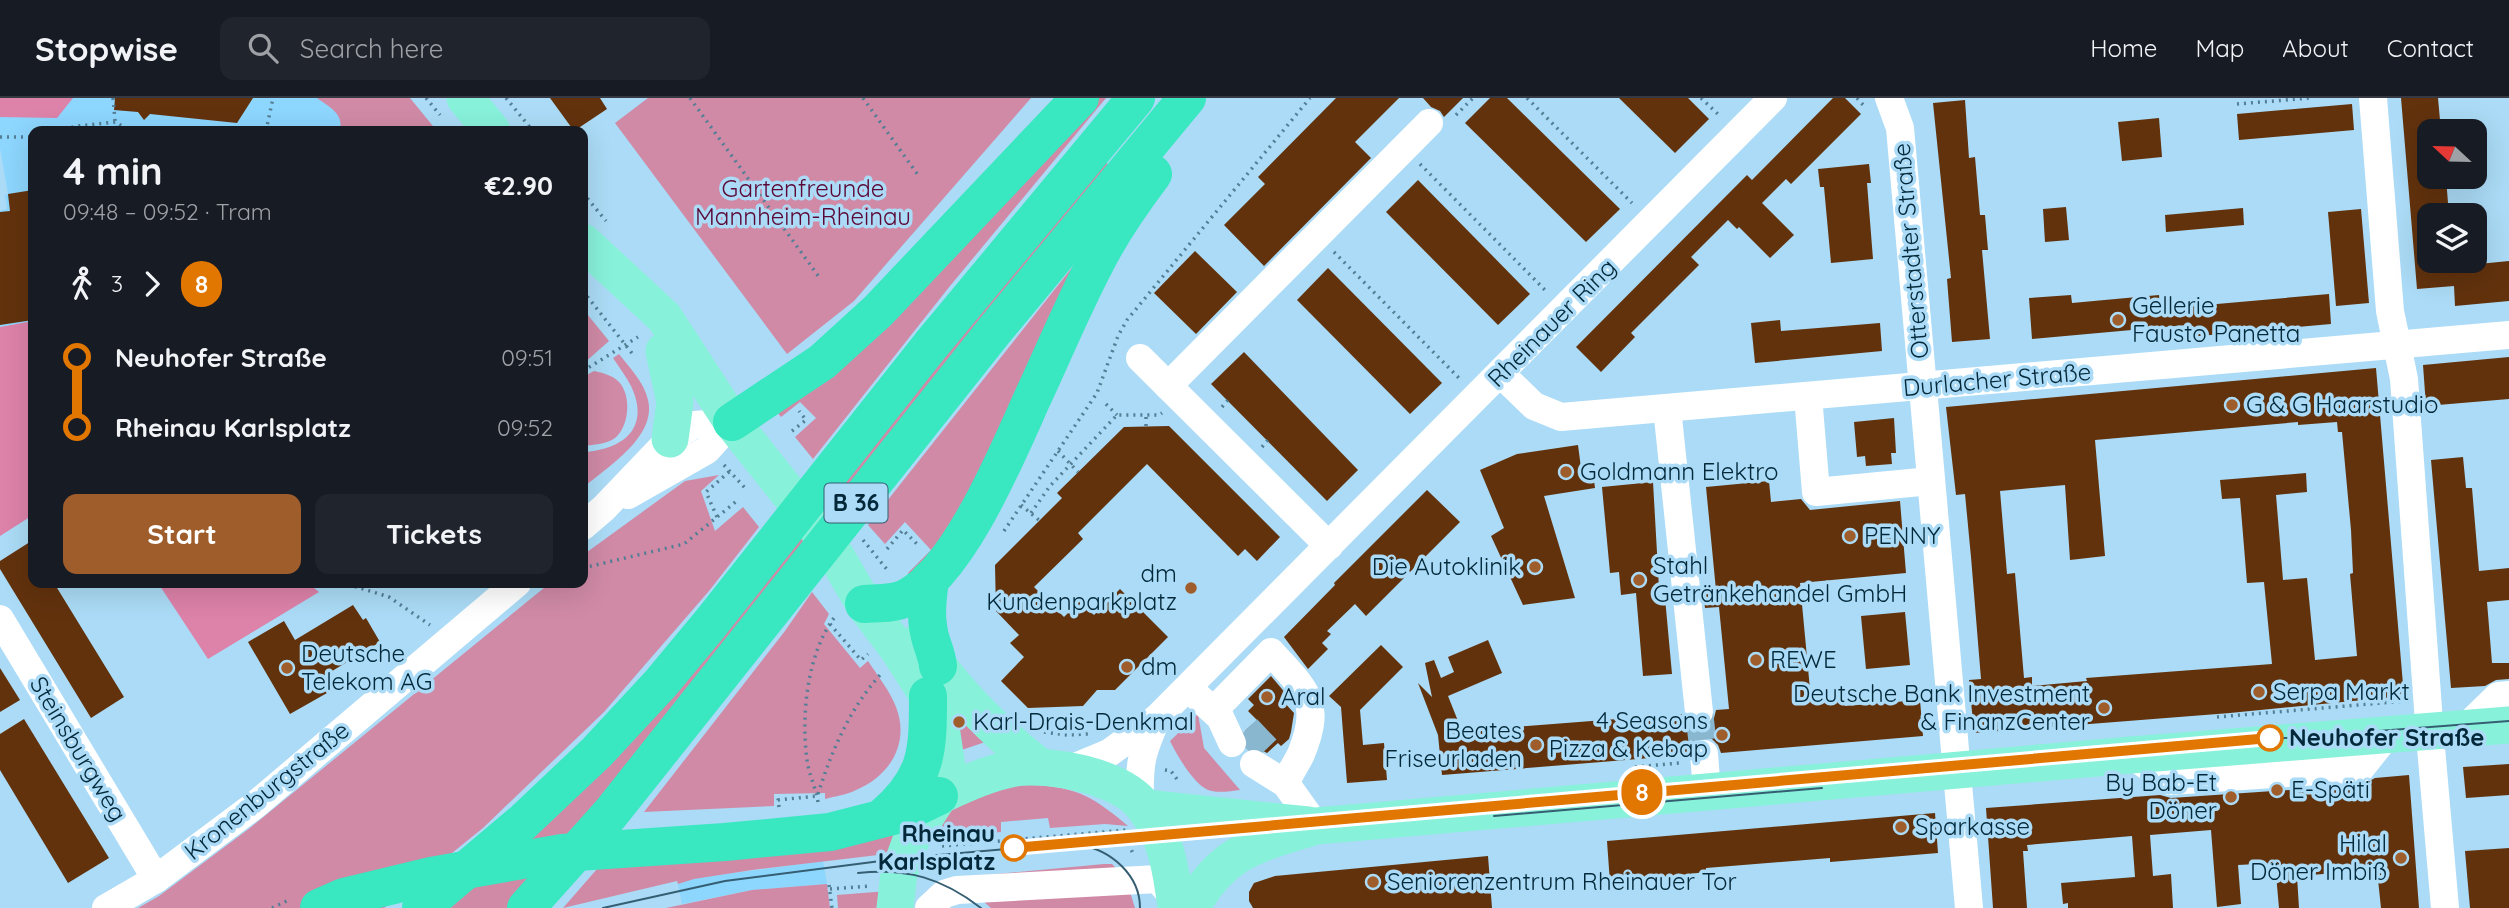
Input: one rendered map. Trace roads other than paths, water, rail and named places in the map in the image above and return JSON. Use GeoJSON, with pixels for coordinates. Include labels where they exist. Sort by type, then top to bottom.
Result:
{"type":"FeatureCollection","features":[{"type":"Feature","properties":{"kind":"highway"},"geometry":{"type":"LineString","coordinates":[[732,422],[822,362],[878,311],[1080,98]]}},
{"type":"Feature","properties":{"kind":"highway","name":"B 36"},"geometry":{"type":"LineString","coordinates":[[421,908],[523,822],[597,752],[661,683],[930,346],[1136,98]]}},
{"type":"Feature","properties":{"kind":"highway"},"geometry":{"type":"LineString","coordinates":[[868,603],[907,598],[927,565],[972,524],[1002,466],[1094,265],[1133,199],[1170,153],[1188,98]]}},
{"type":"Feature","properties":{"kind":"highway","name":"B 36"},"geometry":{"type":"LineString","coordinates":[[526,908],[611,813],[994,331],[1188,98]]}},
{"type":"Feature","properties":{"kind":"highway"},"geometry":{"type":"LineString","coordinates":[[879,820],[901,799],[920,772],[926,754],[937,653],[929,636],[926,618],[927,565]]}},
{"type":"Feature","properties":{"kind":"highway"},"geometry":{"type":"LineString","coordinates":[[319,908],[344,897],[374,889],[489,864],[562,853],[725,842],[821,823],[879,820],[904,813],[939,796]]}},
{"type":"Feature","properties":{"kind":"main road"},"geometry":{"type":"LineString","coordinates":[[465,98],[488,126]]}},
{"type":"Feature","properties":{"kind":"main road"},"geometry":{"type":"LineString","coordinates":[[588,247],[663,317],[732,422],[749,469],[839,552],[898,649],[933,681],[1040,760],[1106,783],[1143,805],[1316,826]]}},
{"type":"Feature","properties":{"kind":"main road"},"geometry":{"type":"LineString","coordinates":[[588,249],[664,351],[732,422]]}},
{"type":"Feature","properties":{"kind":"main road"},"geometry":{"type":"LineString","coordinates":[[664,351],[675,402],[670,439]]}},
{"type":"Feature","properties":{"kind":"main road"},"geometry":{"type":"LineString","coordinates":[[881,897],[899,873],[911,840],[946,780],[947,767],[933,681]]}},
{"type":"Feature","properties":{"kind":"main road"},"geometry":{"type":"LineString","coordinates":[[1143,805],[1163,844],[1180,905],[1231,859],[1271,841],[1316,826],[2509,725]]}},
{"type":"Feature","properties":{"kind":"main road"},"geometry":{"type":"LineString","coordinates":[[939,796],[986,776],[1040,760]]}},
{"type":"Feature","properties":{"kind":"street","name":"Rheinauer Ring"},"geometry":{"type":"LineString","coordinates":[[1040,760],[1109,753],[1157,718],[1773,98]]}},
{"type":"Feature","properties":{"kind":"street","name":"Otterstadter Straße"},"geometry":{"type":"LineString","coordinates":[[1889,98],[1899,128],[1969,908]]}},
{"type":"Feature","properties":{"kind":"street"},"geometry":{"type":"LineString","coordinates":[[2373,98],[2390,311],[2404,379],[2447,730],[2445,908]]}},
{"type":"Feature","properties":{"kind":"street"},"geometry":{"type":"LineString","coordinates":[[1173,391],[1317,235],[1429,123]]}},
{"type":"Feature","properties":{"kind":"street","name":"Durlacher Straße"},"geometry":{"type":"LineString","coordinates":[[1501,374],[1534,406],[1561,417],[2509,335]]}},
{"type":"Feature","properties":{"kind":"street"},"geometry":{"type":"LineString","coordinates":[[1139,358],[1329,546]]}},
{"type":"Feature","properties":{"kind":"street"},"geometry":{"type":"LineString","coordinates":[[1808,396],[1816,492],[1931,481]]}},
{"type":"Feature","properties":{"kind":"street"},"geometry":{"type":"LineString","coordinates":[[1667,408],[1699,712]]}},
{"type":"Feature","properties":{"kind":"street"},"geometry":{"type":"LineString","coordinates":[[588,522],[604,509],[670,439],[694,425],[732,422]]}},
{"type":"Feature","properties":{"kind":"street"},"geometry":{"type":"LineString","coordinates":[[604,509],[708,450],[732,422]]}},
{"type":"Feature","properties":{"kind":"street","name":"Kronenburgstraße"},"geometry":{"type":"LineString","coordinates":[[106,908],[156,879],[255,805],[511,588]]}},
{"type":"Feature","properties":{"kind":"street","name":"Steinsburgweg"},"geometry":{"type":"LineString","coordinates":[[0,619],[156,879]]}},
{"type":"Feature","properties":{"kind":"street"},"geometry":{"type":"LineString","coordinates":[[1229,645],[1253,669]]}},
{"type":"Feature","properties":{"kind":"street"},"geometry":{"type":"LineString","coordinates":[[1217,713],[1253,669],[1271,652],[1305,690],[1312,717],[1299,759],[1287,778]]}},
{"type":"Feature","properties":{"kind":"street"},"geometry":{"type":"LineString","coordinates":[[1187,688],[1240,736]]}},
{"type":"Feature","properties":{"kind":"street"},"geometry":{"type":"LineString","coordinates":[[2447,730],[2498,696],[2509,695]]}},
{"type":"Feature","properties":{"kind":"street","name":"Rheinauer Ring"},"geometry":{"type":"LineString","coordinates":[[1143,805],[1140,766],[1142,754],[1157,718]]}},
{"type":"Feature","properties":{"kind":"street"},"geometry":{"type":"LineString","coordinates":[[1704,754],[1707,792]]}},
{"type":"Feature","properties":{"kind":"street"},"geometry":{"type":"LineString","coordinates":[[1261,758],[1287,778],[1316,826]]}},
{"type":"Feature","properties":{"kind":"street"},"geometry":{"type":"LineString","coordinates":[[929,908],[944,894],[957,890],[1158,879],[1180,905]]}},
{"type":"Feature","properties":{"kind":"tunnel"},"geometry":{"type":"LineString","coordinates":[[1699,712],[1704,754]]}},
{"type":"Feature","properties":{"kind":"tunnel"},"geometry":{"type":"LineString","coordinates":[[1247,729],[1268,751]]}},
{"type":"Feature","properties":{"kind":"tram line"},"geometry":{"type":"LineString","coordinates":[[603,908],[725,881],[904,858],[2140,749],[2509,721]]}},
{"type":"Feature","properties":{"kind":"tram line","name":"8"},"geometry":{"type":"LineString","coordinates":[[1014,848],[2270,738]]}},
{"type":"Feature","properties":{"kind":"tram line"},"geometry":{"type":"LineString","coordinates":[[2321,744],[2387,740]]}},
{"type":"Feature","properties":{"kind":"tram line"},"geometry":{"type":"LineString","coordinates":[[1494,816],[1822,788]]}},
{"type":"Feature","properties":{"kind":"tram line"},"geometry":{"type":"LineString","coordinates":[[1080,845],[1102,852],[1122,866],[1135,885],[1140,908]]}},
{"type":"Feature","properties":{"kind":"tram line"},"geometry":{"type":"LineString","coordinates":[[858,873],[893,872],[924,877],[952,889],[981,908]]}},
{"type":"Feature","properties":{"kind":"place","name":"Gellerie Fausto Panetta"},"geometry":{"type":"Point","coordinates":[2118,320]}},
{"type":"Feature","properties":{"kind":"place","name":"G & G Haarstudio"},"geometry":{"type":"Point","coordinates":[2232,405]}},
{"type":"Feature","properties":{"kind":"place","name":"Goldmann Elektro"},"geometry":{"type":"Point","coordinates":[1566,472]}},
{"type":"Feature","properties":{"kind":"place","name":"PENNY"},"geometry":{"type":"Point","coordinates":[1850,536]}},
{"type":"Feature","properties":{"kind":"place","name":"Die Autoklinik"},"geometry":{"type":"Point","coordinates":[1535,567]}},
{"type":"Feature","properties":{"kind":"place","name":"Stahl Getränkehandel GmbH"},"geometry":{"type":"Point","coordinates":[1639,580]}},
{"type":"Feature","properties":{"kind":"place","name":"dm Kundenparkplatz"},"geometry":{"type":"Point","coordinates":[1191,588]}},
{"type":"Feature","properties":{"kind":"place","name":"REWE"},"geometry":{"type":"Point","coordinates":[1756,660]}},
{"type":"Feature","properties":{"kind":"place","name":"dm"},"geometry":{"type":"Point","coordinates":[1127,667]}},
{"type":"Feature","properties":{"kind":"place","name":"Deutsche Telekom AG"},"geometry":{"type":"Point","coordinates":[287,668]}},
{"type":"Feature","properties":{"kind":"place","name":"Serpa Markt"},"geometry":{"type":"Point","coordinates":[2259,692]}},
{"type":"Feature","properties":{"kind":"place","name":"Aral"},"geometry":{"type":"Point","coordinates":[1267,697]}},
{"type":"Feature","properties":{"kind":"place","name":"Deutsche Bank Investment & FinanzCenter"},"geometry":{"type":"Point","coordinates":[2104,708]}},
{"type":"Feature","properties":{"kind":"place","name":"Karl-Drais-Denkmal"},"geometry":{"type":"Point","coordinates":[959,722]}},
{"type":"Feature","properties":{"kind":"place","name":"4 Seasons Pizza & Kebap"},"geometry":{"type":"Point","coordinates":[1722,735]}},
{"type":"Feature","properties":{"kind":"place","name":"Neuhofer Straße"},"geometry":{"type":"Point","coordinates":[2270,738]}},
{"type":"Feature","properties":{"kind":"place","name":"Beates Friseurladen"},"geometry":{"type":"Point","coordinates":[1536,745]}},
{"type":"Feature","properties":{"kind":"place","name":"E-Späti"},"geometry":{"type":"Point","coordinates":[2277,790]}},
{"type":"Feature","properties":{"kind":"place","name":"By Bab-Et Döner"},"geometry":{"type":"Point","coordinates":[2231,797]}},
{"type":"Feature","properties":{"kind":"place","name":"Sparkasse"},"geometry":{"type":"Point","coordinates":[1901,827]}},
{"type":"Feature","properties":{"kind":"place","name":"Rheinau Karlsplatz"},"geometry":{"type":"Point","coordinates":[1014,848]}},
{"type":"Feature","properties":{"kind":"place","name":"Hilal Döner Imbiß"},"geometry":{"type":"Point","coordinates":[2401,858]}},
{"type":"Feature","properties":{"kind":"place","name":"Seniorenzentrum Rheinauer Tor"},"geometry":{"type":"Point","coordinates":[1373,882]}},
{"type":"Feature","properties":{"kind":"park label","name":"Gartenfreunde Mannheim-Rheinau"},"geometry":{"type":"Point","coordinates":[803,203]}}]}
